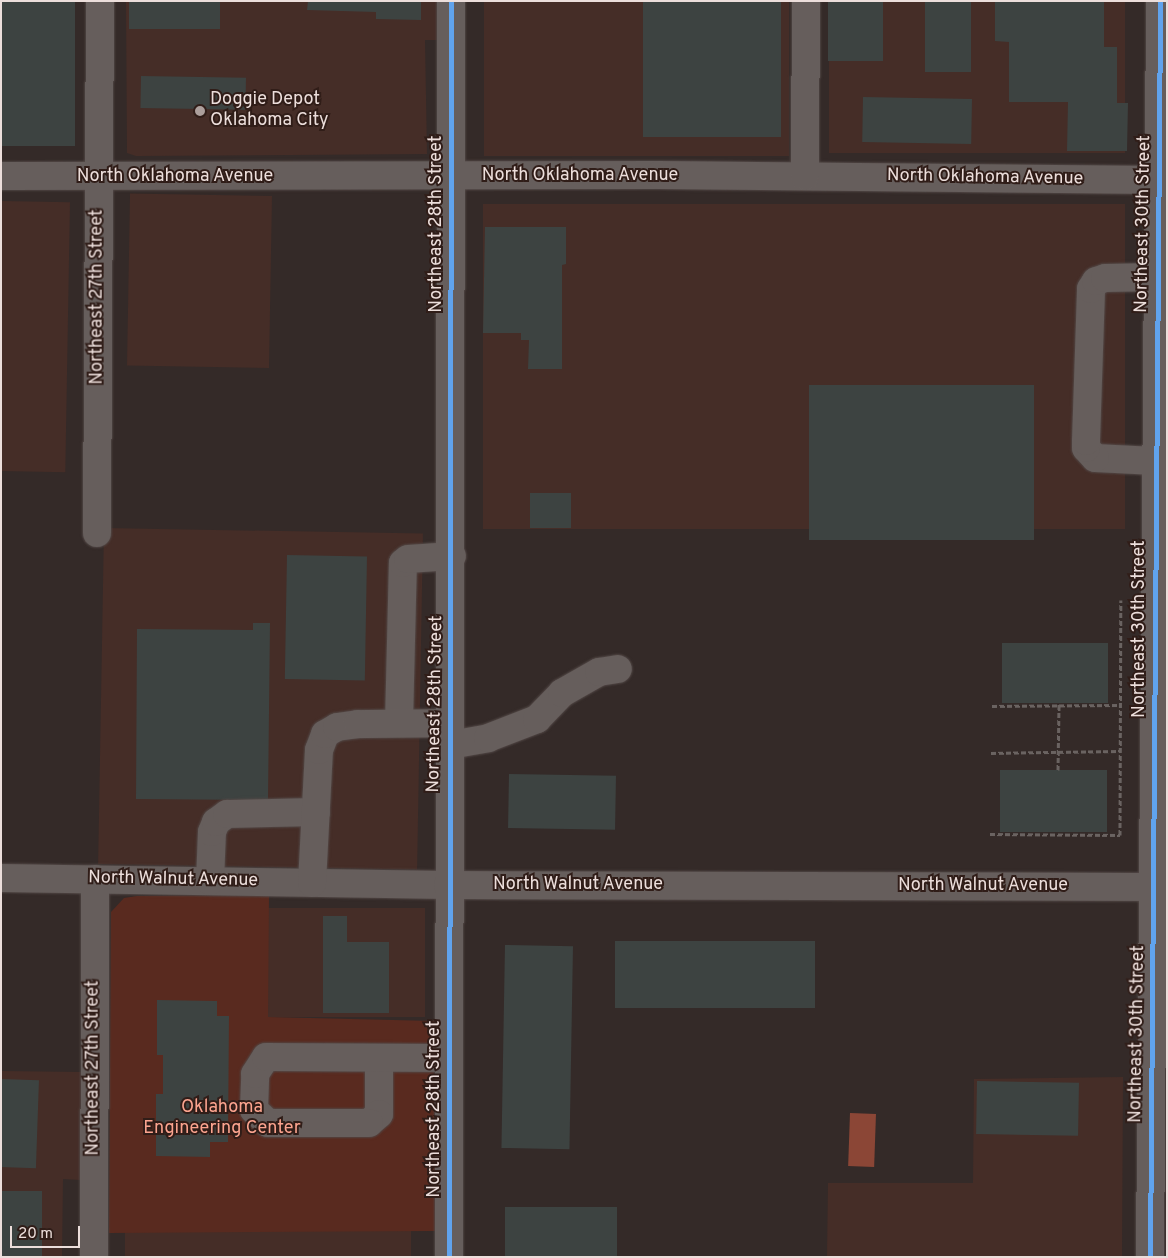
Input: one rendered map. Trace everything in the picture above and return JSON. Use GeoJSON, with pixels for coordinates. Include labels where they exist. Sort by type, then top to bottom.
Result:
{"type":"FeatureCollection","features":[{"type":"Feature","properties":{"kind":"street","name":"Northeast 27th Street"},"geometry":{"type":"LineString","coordinates":[[97,533],[100,1]]}},
{"type":"Feature","properties":{"kind":"street","name":"Northeast 28th Street"},"geometry":{"type":"LineString","coordinates":[[448,1257],[448,885],[452,556],[450,177],[452,1]]}},
{"type":"Feature","properties":{"kind":"street"},"geometry":{"type":"LineString","coordinates":[[805,176],[806,1]]}},
{"type":"Feature","properties":{"kind":"street","name":"Northeast 30th Street"},"geometry":{"type":"LineString","coordinates":[[1150,1257],[1159,1176],[1160,1014],[1154,887],[1160,801],[1155,461],[1162,353],[1157,277],[1160,1]]}},
{"type":"Feature","properties":{"kind":"street","name":"North Oklahoma Avenue"},"geometry":{"type":"LineString","coordinates":[[1,176],[805,176],[1158,180]]}},
{"type":"Feature","properties":{"kind":"street"},"geometry":{"type":"LineString","coordinates":[[1155,461],[1095,458],[1086,448],[1086,441],[1091,289],[1096,281],[1104,278],[1157,277]]}},
{"type":"Feature","properties":{"kind":"street"},"geometry":{"type":"LineString","coordinates":[[399,723],[402,563],[408,559],[452,556]]}},
{"type":"Feature","properties":{"kind":"street"},"geometry":{"type":"LineString","coordinates":[[312,883],[319,750],[325,734],[345,725],[399,723],[450,734],[488,738],[537,719],[562,693],[599,672],[618,669]]}},
{"type":"Feature","properties":{"kind":"street"},"geometry":{"type":"LineString","coordinates":[[210,881],[212,832],[216,822],[227,814],[316,812]]}},
{"type":"Feature","properties":{"kind":"street","name":"North Walnut Avenue"},"geometry":{"type":"LineString","coordinates":[[1,878],[448,885],[1154,887]]}},
{"type":"Feature","properties":{"kind":"street","name":"Northeast 27th Street"},"geometry":{"type":"LineString","coordinates":[[94,1257],[95,879]]}},
{"type":"Feature","properties":{"kind":"street"},"geometry":{"type":"LineString","coordinates":[[379,1058],[379,1114],[369,1123],[268,1123],[254,1110],[255,1074],[266,1057],[449,1058]]}},
{"type":"Feature","properties":{"kind":"path"},"geometry":{"type":"LineString","coordinates":[[990,834],[1120,835],[1121,600]]}},
{"type":"Feature","properties":{"kind":"path"},"geometry":{"type":"LineString","coordinates":[[1058,704],[1058,770]]}},
{"type":"Feature","properties":{"kind":"path"},"geometry":{"type":"LineString","coordinates":[[992,706],[1121,705]]}},
{"type":"Feature","properties":{"kind":"path"},"geometry":{"type":"LineString","coordinates":[[991,753],[1121,751]]}},
{"type":"Feature","properties":{"kind":"shaded area"},"geometry":{"type":"Polygon","coordinates":[[[126,1],[442,1],[442,40],[425,40],[427,154],[136,156],[127,153],[126,1]]]}},
{"type":"Feature","properties":{"kind":"shaded area"},"geometry":{"type":"Polygon","coordinates":[[[484,1],[789,1],[789,156],[484,156],[484,1]]]}},
{"type":"Feature","properties":{"kind":"shaded area"},"geometry":{"type":"Polygon","coordinates":[[[829,1],[1125,1],[1125,153],[829,153],[829,1]]]}},
{"type":"Feature","properties":{"kind":"shaded area"},"geometry":{"type":"Polygon","coordinates":[[[130,194],[272,196],[269,368],[127,365],[130,194]]]}},
{"type":"Feature","properties":{"kind":"shaded area"},"geometry":{"type":"Polygon","coordinates":[[[1,201],[70,202],[65,472],[1,471],[1,201]]]}},
{"type":"Feature","properties":{"kind":"shaded area"},"geometry":{"type":"Polygon","coordinates":[[[483,204],[1125,204],[1125,529],[483,529],[483,204]]]}},
{"type":"Feature","properties":{"kind":"shaded area"},"geometry":{"type":"Polygon","coordinates":[[[104,528],[423,534],[417,870],[98,864],[104,528]]]}},
{"type":"Feature","properties":{"kind":"shaded area"},"geometry":{"type":"Polygon","coordinates":[[[267,908],[425,908],[425,1017],[267,1017],[267,908]]]}},
{"type":"Feature","properties":{"kind":"shaded area"},"geometry":{"type":"Polygon","coordinates":[[[1,1071],[81,1072],[80,1180],[63,1179],[62,1257],[1,1257],[1,1071]]]}},
{"type":"Feature","properties":{"kind":"shaded area"},"geometry":{"type":"Polygon","coordinates":[[[1123,1077],[1122,1257],[827,1257],[828,1183],[973,1183],[974,1079],[1123,1077]]]}},
{"type":"Feature","properties":{"kind":"shaded area"},"geometry":{"type":"Polygon","coordinates":[[[850,1113],[876,1114],[874,1167],[848,1166],[850,1113]]]}},
{"type":"Feature","properties":{"kind":"shaded area"},"geometry":{"type":"Polygon","coordinates":[[[125,1231],[411,1231],[411,1257],[125,1257],[125,1231]]]}},
{"type":"Feature","properties":{"kind":"green space","name":"Oklahoma Engineering Center"},"geometry":{"type":"Polygon","coordinates":[[[269,895],[268,1017],[434,1021],[435,1231],[109,1233],[111,912],[124,898],[137,896],[269,895]]]}},
{"type":"Feature","properties":{"kind":"building"},"geometry":{"type":"Polygon","coordinates":[[[1,1],[75,1],[75,146],[1,146],[1,1]]]}},
{"type":"Feature","properties":{"kind":"building"},"geometry":{"type":"Polygon","coordinates":[[[129,1],[220,1],[220,29],[129,29],[129,1]]]}},
{"type":"Feature","properties":{"kind":"building"},"geometry":{"type":"Polygon","coordinates":[[[308,1],[421,1],[421,20],[376,19],[376,12],[307,10],[308,1]]]}},
{"type":"Feature","properties":{"kind":"building"},"geometry":{"type":"Polygon","coordinates":[[[643,1],[781,1],[781,137],[643,137],[643,1]]]}},
{"type":"Feature","properties":{"kind":"building"},"geometry":{"type":"Polygon","coordinates":[[[828,1],[883,1],[883,61],[828,61],[828,1]]]}},
{"type":"Feature","properties":{"kind":"building"},"geometry":{"type":"Polygon","coordinates":[[[925,1],[971,1],[971,72],[925,72],[925,1]]]}},
{"type":"Feature","properties":{"kind":"building"},"geometry":{"type":"Polygon","coordinates":[[[995,1],[1104,1],[1104,47],[1117,47],[1117,103],[1128,103],[1127,151],[1067,151],[1068,102],[1009,102],[1009,42],[995,41],[995,1]]]}},
{"type":"Feature","properties":{"kind":"building"},"geometry":{"type":"Polygon","coordinates":[[[141,76],[246,78],[245,110],[140,108],[141,76]]]}},
{"type":"Feature","properties":{"kind":"building"},"geometry":{"type":"Polygon","coordinates":[[[863,97],[972,99],[971,144],[862,142],[863,97]]]}},
{"type":"Feature","properties":{"kind":"building"},"geometry":{"type":"Polygon","coordinates":[[[485,227],[566,227],[566,264],[562,265],[562,369],[528,369],[529,340],[521,340],[521,333],[483,333],[485,227]]]}},
{"type":"Feature","properties":{"kind":"building"},"geometry":{"type":"Polygon","coordinates":[[[809,385],[1034,385],[1034,540],[809,540],[809,385]]]}},
{"type":"Feature","properties":{"kind":"building"},"geometry":{"type":"Polygon","coordinates":[[[530,493],[571,493],[571,528],[530,528],[530,493]]]}},
{"type":"Feature","properties":{"kind":"building"},"geometry":{"type":"Polygon","coordinates":[[[287,555],[367,556],[365,680],[285,679],[287,555]]]}},
{"type":"Feature","properties":{"kind":"building"},"geometry":{"type":"Polygon","coordinates":[[[253,623],[270,623],[268,800],[136,799],[137,629],[253,630],[253,623]]]}},
{"type":"Feature","properties":{"kind":"building"},"geometry":{"type":"Polygon","coordinates":[[[1002,643],[1108,643],[1108,703],[1002,703],[1002,643]]]}},
{"type":"Feature","properties":{"kind":"building"},"geometry":{"type":"Polygon","coordinates":[[[1000,770],[1107,770],[1107,832],[1000,832],[1000,770]]]}},
{"type":"Feature","properties":{"kind":"building"},"geometry":{"type":"Polygon","coordinates":[[[509,774],[616,776],[615,830],[508,828],[509,774]]]}},
{"type":"Feature","properties":{"kind":"building"},"geometry":{"type":"Polygon","coordinates":[[[323,916],[347,916],[347,942],[389,942],[389,1013],[323,1013],[323,916]]]}},
{"type":"Feature","properties":{"kind":"building"},"geometry":{"type":"Polygon","coordinates":[[[615,941],[815,941],[815,1008],[615,1008],[615,941]]]}},
{"type":"Feature","properties":{"kind":"building"},"geometry":{"type":"Polygon","coordinates":[[[505,945],[573,946],[569,1149],[501,1148],[505,945]]]}},
{"type":"Feature","properties":{"kind":"building"},"geometry":{"type":"Polygon","coordinates":[[[157,1000],[217,1001],[217,1016],[229,1016],[228,1142],[210,1142],[210,1157],[156,1156],[156,1094],[163,1094],[163,1055],[157,1055],[157,1000]]]}},
{"type":"Feature","properties":{"kind":"building"},"geometry":{"type":"Polygon","coordinates":[[[1,1079],[39,1080],[36,1168],[1,1167],[1,1079]]]}},
{"type":"Feature","properties":{"kind":"building"},"geometry":{"type":"Polygon","coordinates":[[[977,1081],[1079,1083],[1078,1136],[976,1134],[977,1081]]]}},
{"type":"Feature","properties":{"kind":"building"},"geometry":{"type":"Polygon","coordinates":[[[1,1191],[42,1191],[42,1257],[1,1257],[1,1191]]]}},
{"type":"Feature","properties":{"kind":"building"},"geometry":{"type":"Polygon","coordinates":[[[505,1207],[617,1207],[617,1257],[505,1257],[505,1207]]]}},
{"type":"Feature","properties":{"kind":"cycle path"},"geometry":{"type":"LineString","coordinates":[[449,1257],[451,1]]}},
{"type":"Feature","properties":{"kind":"cycle path"},"geometry":{"type":"LineString","coordinates":[[1150,1257],[1160,1]]}},
{"type":"Feature","properties":{"kind":"place","name":"Doggie Depot Oklahoma City"},"geometry":{"type":"Point","coordinates":[200,111]}}]}
